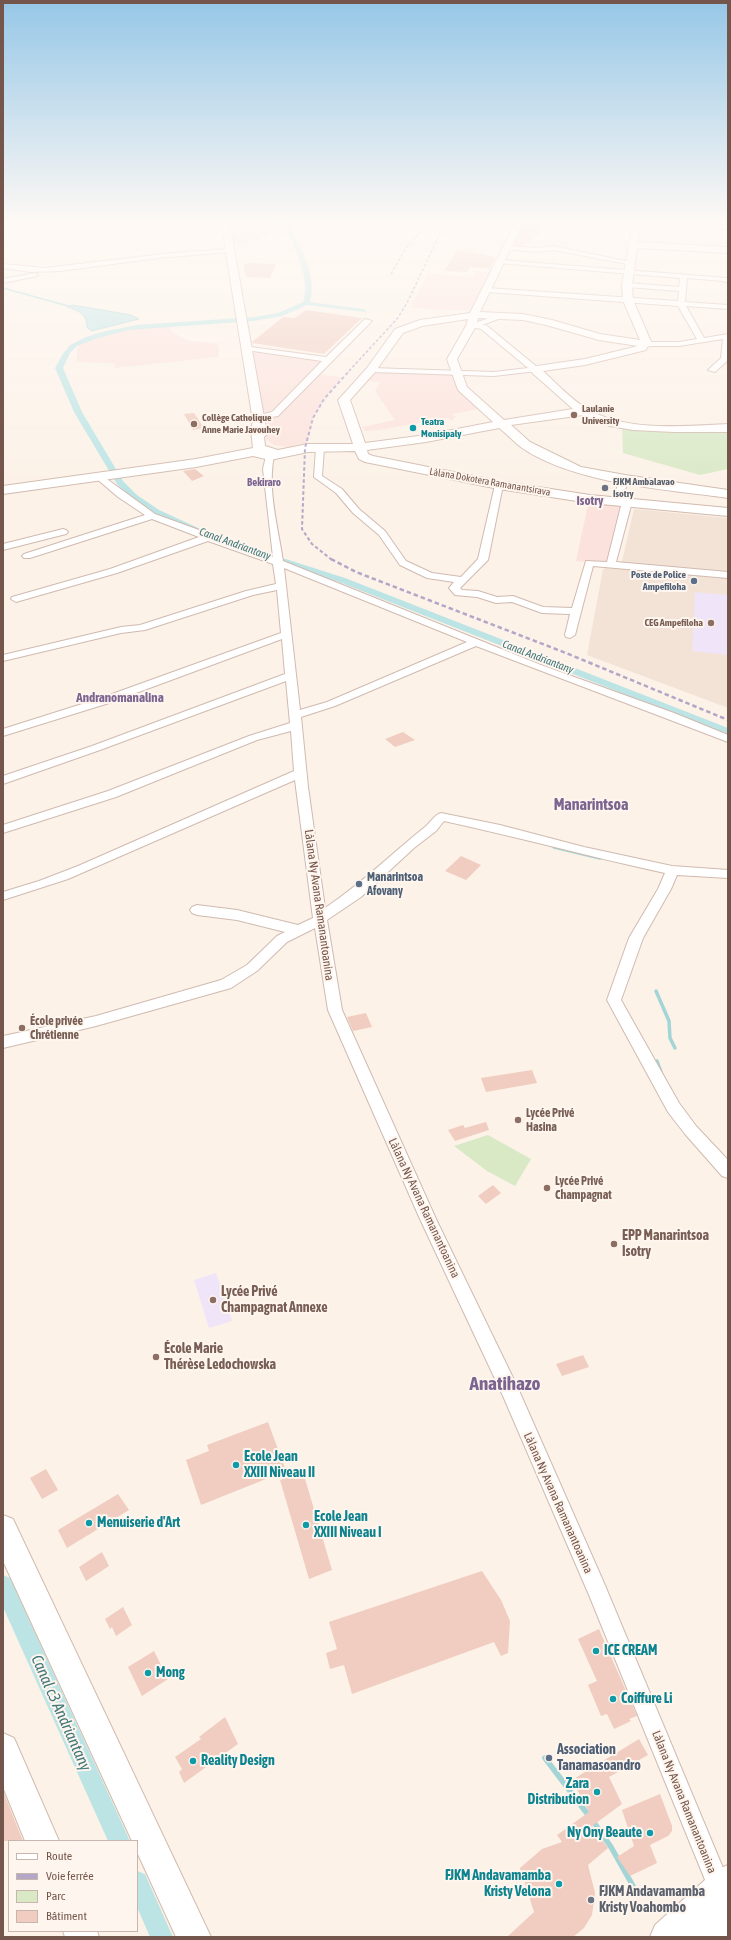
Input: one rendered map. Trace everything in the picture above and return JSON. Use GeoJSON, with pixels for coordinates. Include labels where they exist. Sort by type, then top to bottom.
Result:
{"type":"FeatureCollection","features":[{"type":"Feature","properties":{"kind":"street"},"geometry":{"type":"LineString","coordinates":[[239,312],[265,453]]}},
{"type":"Feature","properties":{"kind":"street"},"geometry":{"type":"LineString","coordinates":[[476,312],[452,359],[455,372],[463,390],[526,445],[550,458],[578,470],[625,479],[728,494]]}},
{"type":"Feature","properties":{"kind":"street"},"geometry":{"type":"LineString","coordinates":[[633,312],[647,344]]}},
{"type":"Feature","properties":{"kind":"street"},"geometry":{"type":"LineString","coordinates":[[685,312],[702,341]]}},
{"type":"Feature","properties":{"kind":"street"},"geometry":{"type":"LineString","coordinates":[[361,447],[344,400],[371,370],[399,331],[406,327],[420,323],[523,317],[548,322],[599,337],[647,344],[702,341],[727,336],[725,359],[712,370]]}},
{"type":"Feature","properties":{"kind":"street"},"geometry":{"type":"LineString","coordinates":[[472,320],[483,327],[534,369],[583,412],[615,424],[636,427],[728,428]]}},
{"type":"Feature","properties":{"kind":"street"},"geometry":{"type":"LineString","coordinates":[[258,420],[276,414],[328,358],[368,321]]}},
{"type":"Feature","properties":{"kind":"street"},"geometry":{"type":"LineString","coordinates":[[371,370],[494,374],[600,359],[639,349],[647,344]]}},
{"type":"Feature","properties":{"kind":"street"},"geometry":{"type":"LineString","coordinates":[[246,348],[328,358]]}},
{"type":"Feature","properties":{"kind":"street"},"geometry":{"type":"LineString","coordinates":[[3,490],[243,455],[320,448],[361,447],[404,442],[501,423],[557,414],[583,412]]}},
{"type":"Feature","properties":{"kind":"street","name":"Làlana Dokotera Ramanantsirava"},"geometry":{"type":"LineString","coordinates":[[361,447],[363,456],[369,459],[499,484],[590,499],[728,512]]}},
{"type":"Feature","properties":{"kind":"street"},"geometry":{"type":"LineString","coordinates":[[320,448],[318,476],[339,491],[356,511],[382,533],[403,563],[430,576],[462,580]]}},
{"type":"Feature","properties":{"kind":"street","name":"Làlana Ny Avana Ramanantoanina"},"geometry":{"type":"LineString","coordinates":[[265,453],[261,467],[268,489],[281,586],[296,720],[300,773],[320,920],[335,1010],[428,1218],[513,1399],[597,1590],[725,1895]]}},
{"type":"Feature","properties":{"kind":"street"},"geometry":{"type":"LineString","coordinates":[[100,477],[120,495],[152,516],[209,537],[276,556],[477,642],[728,739]]}},
{"type":"Feature","properties":{"kind":"street"},"geometry":{"type":"LineString","coordinates":[[612,564],[625,479]]}},
{"type":"Feature","properties":{"kind":"street"},"geometry":{"type":"LineString","coordinates":[[499,484],[483,560],[454,588],[459,593],[478,594],[496,600],[513,599],[542,610],[577,611]]}},
{"type":"Feature","properties":{"kind":"street"},"geometry":{"type":"LineString","coordinates":[[27,556],[152,516]]}},
{"type":"Feature","properties":{"kind":"street"},"geometry":{"type":"LineString","coordinates":[[3,547],[62,532]]}},
{"type":"Feature","properties":{"kind":"street"},"geometry":{"type":"LineString","coordinates":[[16,599],[56,589],[184,548],[209,537]]}},
{"type":"Feature","properties":{"kind":"street"},"geometry":{"type":"LineString","coordinates":[[570,635],[590,564],[612,564],[728,576]]}},
{"type":"Feature","properties":{"kind":"street"},"geometry":{"type":"LineString","coordinates":[[3,646],[7,656],[121,630],[141,628],[250,593],[281,586]]}},
{"type":"Feature","properties":{"kind":"street"},"geometry":{"type":"LineString","coordinates":[[3,733],[47,721],[124,694],[259,642],[286,635]]}},
{"type":"Feature","properties":{"kind":"street"},"geometry":{"type":"LineString","coordinates":[[3,828],[112,794],[253,738],[477,642]]}},
{"type":"Feature","properties":{"kind":"street"},"geometry":{"type":"LineString","coordinates":[[3,780],[96,748],[290,676]]}},
{"type":"Feature","properties":{"kind":"street"},"geometry":{"type":"LineString","coordinates":[[3,896],[63,878],[266,790],[300,773]]}},
{"type":"Feature","properties":{"kind":"street"},"geometry":{"type":"LineString","coordinates":[[3,1042],[96,1022],[226,984],[252,968],[282,939],[320,920],[323,916],[356,894],[392,860],[432,828],[441,817],[500,829],[671,874],[728,874]]}},
{"type":"Feature","properties":{"kind":"street"},"geometry":{"type":"LineString","coordinates":[[671,874],[645,919],[625,966],[614,1000],[674,1108],[682,1120],[728,1171]]}},
{"type":"Feature","properties":{"kind":"street"},"geometry":{"type":"LineString","coordinates":[[197,910],[236,915],[298,930]]}},
{"type":"Feature","properties":{"kind":"street"},"geometry":{"type":"LineString","coordinates":[[3,1529],[194,1937]]}},
{"type":"Feature","properties":{"kind":"street"},"geometry":{"type":"LineString","coordinates":[[3,1749],[42,1840]]}},
{"type":"Feature","properties":{"kind":"street"},"geometry":{"type":"LineString","coordinates":[[667,1937],[725,1895]]}},
{"type":"Feature","properties":{"kind":"street"},"geometry":{"type":"LineString","coordinates":[[704,1937],[725,1895]]}},
{"type":"Feature","properties":{"kind":"shaded area"},"geometry":{"type":"Polygon","coordinates":[[[154,327],[170,327],[172,332],[189,341],[217,343],[219,350],[218,357],[115,368],[114,363],[77,362],[77,350],[79,345],[102,336],[122,331],[154,327]]]}},
{"type":"Feature","properties":{"kind":"shaded area"},"geometry":{"type":"Polygon","coordinates":[[[250,350],[324,359],[271,411],[261,412],[250,350]]]}},
{"type":"Feature","properties":{"kind":"shaded area"},"geometry":{"type":"Polygon","coordinates":[[[372,371],[452,372],[456,385],[478,409],[452,414],[456,417],[453,418],[454,420],[447,418],[379,430],[365,431],[362,427],[395,420],[375,391],[381,382],[367,381],[372,371]]]}},
{"type":"Feature","properties":{"kind":"shaded area"},"geometry":{"type":"Polygon","coordinates":[[[316,374],[342,377],[324,399],[313,418],[307,443],[287,447],[274,445],[266,439],[265,424],[316,374]]]}},
{"type":"Feature","properties":{"kind":"shaded area","name":"Isotry"},"geometry":{"type":"Polygon","coordinates":[[[589,500],[625,503],[609,564],[576,561],[589,500]]]}},
{"type":"Feature","properties":{"kind":"shaded area"},"geometry":{"type":"Polygon","coordinates":[[[634,509],[728,518],[728,708],[587,655],[603,569],[622,561],[634,509]]]}},
{"type":"Feature","properties":{"kind":"shaded area","name":"CEG Ampefiloha"},"geometry":{"type":"Polygon","coordinates":[[[695,592],[728,595],[728,655],[692,651],[695,592]]]}},
{"type":"Feature","properties":{"kind":"shaded area","name":"Lycée Privé Champagnat Annexe"},"geometry":{"type":"Polygon","coordinates":[[[216,1273],[232,1321],[209,1328],[194,1280],[216,1273]]]}},
{"type":"Feature","properties":{"kind":"green space"},"geometry":{"type":"Polygon","coordinates":[[[622,428],[648,431],[728,432],[728,469],[700,475],[623,453],[622,428]]]}},
{"type":"Feature","properties":{"kind":"green space"},"geometry":{"type":"Polygon","coordinates":[[[488,1135],[531,1159],[515,1186],[487,1171],[454,1146],[488,1135]]]}},
{"type":"Feature","properties":{"kind":"water"},"geometry":{"type":"Polygon","coordinates":[[[78,312],[111,312],[131,315],[139,319],[91,331],[87,327],[86,319],[78,312]]]}},
{"type":"Feature","properties":{"kind":"building"},"geometry":{"type":"Polygon","coordinates":[[[304,312],[317,312],[362,318],[324,354],[252,343],[283,317],[295,318],[304,312]]]}},
{"type":"Feature","properties":{"kind":"building"},"geometry":{"type":"Polygon","coordinates":[[[194,413],[204,428],[193,430],[184,414],[194,413]]]}},
{"type":"Feature","properties":{"kind":"building"},"geometry":{"type":"Polygon","coordinates":[[[195,469],[204,476],[192,481],[183,471],[195,469]]]}},
{"type":"Feature","properties":{"kind":"building"},"geometry":{"type":"Polygon","coordinates":[[[403,732],[415,740],[395,747],[385,739],[403,732]]]}},
{"type":"Feature","properties":{"kind":"building"},"geometry":{"type":"Polygon","coordinates":[[[461,856],[481,865],[466,880],[445,871],[461,856]]]}},
{"type":"Feature","properties":{"kind":"building"},"geometry":{"type":"Polygon","coordinates":[[[366,1013],[372,1027],[353,1031],[347,1017],[366,1013]]]}},
{"type":"Feature","properties":{"kind":"building"},"geometry":{"type":"Polygon","coordinates":[[[532,1070],[537,1083],[486,1092],[481,1078],[532,1070]]]}},
{"type":"Feature","properties":{"kind":"building"},"geometry":{"type":"Polygon","coordinates":[[[486,1122],[489,1130],[455,1141],[448,1130],[463,1125],[465,1128],[486,1122]]]}},
{"type":"Feature","properties":{"kind":"building"},"geometry":{"type":"Polygon","coordinates":[[[493,1185],[501,1193],[486,1204],[478,1196],[493,1185]]]}},
{"type":"Feature","properties":{"kind":"building"},"geometry":{"type":"Polygon","coordinates":[[[583,1355],[589,1367],[562,1376],[556,1364],[583,1355]]]}},
{"type":"Feature","properties":{"kind":"building","name":"Ecole Jean XXIII Niveau II"},"geometry":{"type":"Polygon","coordinates":[[[268,1422],[286,1471],[201,1505],[186,1460],[209,1451],[207,1445],[268,1422]]]}},
{"type":"Feature","properties":{"kind":"building"},"geometry":{"type":"Polygon","coordinates":[[[46,1469],[58,1490],[42,1499],[30,1478],[46,1469]]]}},
{"type":"Feature","properties":{"kind":"building","name":"Ecole Jean XXIII Niveau I"},"geometry":{"type":"Polygon","coordinates":[[[303,1472],[332,1570],[309,1579],[280,1480],[303,1472]]]}},
{"type":"Feature","properties":{"kind":"building","name":"Menuiserie d'Art"},"geometry":{"type":"Polygon","coordinates":[[[118,1494],[129,1510],[67,1548],[58,1530],[118,1494]]]}},
{"type":"Feature","properties":{"kind":"building"},"geometry":{"type":"Polygon","coordinates":[[[102,1552],[109,1566],[86,1581],[79,1567],[102,1552]]]}},
{"type":"Feature","properties":{"kind":"building"},"geometry":{"type":"Polygon","coordinates":[[[482,1571],[501,1600],[510,1621],[508,1653],[501,1656],[494,1642],[352,1694],[344,1665],[330,1669],[326,1653],[337,1649],[329,1622],[482,1571]]]}},
{"type":"Feature","properties":{"kind":"building"},"geometry":{"type":"Polygon","coordinates":[[[123,1607],[132,1625],[116,1636],[112,1627],[110,1629],[105,1619],[123,1607]]]}},
{"type":"Feature","properties":{"kind":"building"},"geometry":{"type":"Polygon","coordinates":[[[599,1629],[637,1716],[629,1719],[631,1721],[614,1729],[607,1714],[601,1716],[588,1685],[597,1681],[578,1639],[599,1629]]]}},
{"type":"Feature","properties":{"kind":"building","name":"Mong"},"geometry":{"type":"Polygon","coordinates":[[[154,1651],[168,1679],[142,1696],[128,1667],[154,1651]]]}},
{"type":"Feature","properties":{"kind":"building"},"geometry":{"type":"Polygon","coordinates":[[[225,1717],[238,1744],[184,1783],[179,1772],[182,1769],[175,1757],[201,1739],[199,1737],[225,1717]]]}},
{"type":"Feature","properties":{"kind":"building"},"geometry":{"type":"Polygon","coordinates":[[[639,1739],[648,1755],[609,1777],[622,1804],[592,1826],[608,1848],[588,1865],[595,1893],[592,1915],[584,1928],[573,1937],[507,1937],[534,1912],[520,1868],[542,1849],[562,1842],[557,1835],[589,1812],[572,1780],[639,1739]]]}},
{"type":"Feature","properties":{"kind":"building"},"geometry":{"type":"Polygon","coordinates":[[[3,1791],[23,1840],[3,1841],[3,1791]]]}},
{"type":"Feature","properties":{"kind":"building","name":"Ny Ony Beaute"},"geometry":{"type":"Polygon","coordinates":[[[660,1794],[672,1826],[672,1831],[668,1836],[650,1845],[657,1863],[630,1876],[617,1857],[634,1846],[622,1810],[660,1794]]]}},
{"type":"Feature","properties":{"kind":"waterway","name":"Canal Andriantany"},"geometry":{"type":"LineString","coordinates":[[203,532],[156,512],[134,497],[120,482],[78,412],[59,368],[72,347],[88,339],[104,334],[136,327],[254,319],[280,315],[288,312]]}},
{"type":"Feature","properties":{"kind":"waterway","name":"Canal Andriantany"},"geometry":{"type":"LineString","coordinates":[[270,557],[342,580],[728,732]]}},
{"type":"Feature","properties":{"kind":"waterway"},"geometry":{"type":"LineString","coordinates":[[554,847],[600,858]]}},
{"type":"Feature","properties":{"kind":"waterway"},"geometry":{"type":"LineString","coordinates":[[656,991],[669,1021],[670,1038],[675,1048]]}},
{"type":"Feature","properties":{"kind":"waterway"},"geometry":{"type":"LineString","coordinates":[[657,1061],[661,1072]]}},
{"type":"Feature","properties":{"kind":"waterway","name":"Canal c3 Andriantany"},"geometry":{"type":"LineString","coordinates":[[3,1585],[119,1840]]}},
{"type":"Feature","properties":{"kind":"waterway"},"geometry":{"type":"LineString","coordinates":[[545,1758],[589,1816]]}},
{"type":"Feature","properties":{"kind":"waterway"},"geometry":{"type":"LineString","coordinates":[[593,1821],[611,1847],[637,1893]]}},
{"type":"Feature","properties":{"kind":"waterway","name":"Canal c3 Andriantany"},"geometry":{"type":"LineString","coordinates":[[138,1884],[162,1937]]}},
{"type":"Feature","properties":{"kind":"railway"},"geometry":{"type":"LineString","coordinates":[[349,371],[397,319],[402,312]]}},
{"type":"Feature","properties":{"kind":"railway"},"geometry":{"type":"LineString","coordinates":[[332,560],[312,544],[302,529],[305,448],[313,418],[324,399],[350,370]]}},
{"type":"Feature","properties":{"kind":"railway"},"geometry":{"type":"LineString","coordinates":[[331,559],[356,572],[566,653],[728,720]]}},
{"type":"Feature","properties":{"kind":"place","name":"Laulanie University"},"geometry":{"type":"Point","coordinates":[574,415]}},
{"type":"Feature","properties":{"kind":"place","name":"Collège Catholique Anne Marie Javouhey"},"geometry":{"type":"Point","coordinates":[194,424]}},
{"type":"Feature","properties":{"kind":"place","name":"Teatra Monisipaly"},"geometry":{"type":"Point","coordinates":[413,428]}},
{"type":"Feature","properties":{"kind":"place","name":"FJKM Ambalavao Isotry"},"geometry":{"type":"Point","coordinates":[605,488]}},
{"type":"Feature","properties":{"kind":"place","name":"Poste de Police Ampefiloha"},"geometry":{"type":"Point","coordinates":[694,581]}},
{"type":"Feature","properties":{"kind":"place","name":"CEG Ampefiloha"},"geometry":{"type":"Point","coordinates":[711,623]}},
{"type":"Feature","properties":{"kind":"place","name":"Manarintsoa Afovany"},"geometry":{"type":"Point","coordinates":[359,884]}},
{"type":"Feature","properties":{"kind":"place","name":"École privée Chrétienne"},"geometry":{"type":"Point","coordinates":[22,1028]}},
{"type":"Feature","properties":{"kind":"place","name":"Lycée Privé Hasina"},"geometry":{"type":"Point","coordinates":[518,1120]}},
{"type":"Feature","properties":{"kind":"place","name":"Lycée Privé Champagnat"},"geometry":{"type":"Point","coordinates":[547,1188]}},
{"type":"Feature","properties":{"kind":"place","name":"EPP Manarintsoa Isotry"},"geometry":{"type":"Point","coordinates":[614,1244]}},
{"type":"Feature","properties":{"kind":"place","name":"Lycée Privé Champagnat Annexe"},"geometry":{"type":"Point","coordinates":[213,1300]}},
{"type":"Feature","properties":{"kind":"place","name":"École Marie Thérèse Ledochowska"},"geometry":{"type":"Point","coordinates":[156,1357]}},
{"type":"Feature","properties":{"kind":"place","name":"Ecole Jean XXIII Niveau II"},"geometry":{"type":"Point","coordinates":[236,1465]}},
{"type":"Feature","properties":{"kind":"place","name":"Menuiserie d'Art"},"geometry":{"type":"Point","coordinates":[89,1523]}},
{"type":"Feature","properties":{"kind":"place","name":"Ecole Jean XXIII Niveau I"},"geometry":{"type":"Point","coordinates":[306,1525]}},
{"type":"Feature","properties":{"kind":"place","name":"ICE CREAM"},"geometry":{"type":"Point","coordinates":[596,1651]}},
{"type":"Feature","properties":{"kind":"place","name":"Mong"},"geometry":{"type":"Point","coordinates":[148,1673]}},
{"type":"Feature","properties":{"kind":"place","name":"Coiffure Li"},"geometry":{"type":"Point","coordinates":[613,1699]}},
{"type":"Feature","properties":{"kind":"place","name":"Association Tanamasoandro"},"geometry":{"type":"Point","coordinates":[549,1758]}},
{"type":"Feature","properties":{"kind":"place","name":"Reality Design"},"geometry":{"type":"Point","coordinates":[193,1761]}},
{"type":"Feature","properties":{"kind":"place","name":"Zara Distribution"},"geometry":{"type":"Point","coordinates":[597,1792]}},
{"type":"Feature","properties":{"kind":"place","name":"Ny Ony Beaute"},"geometry":{"type":"Point","coordinates":[650,1833]}},
{"type":"Feature","properties":{"kind":"place","name":"FJKM Andavamamba Kristy Velona"},"geometry":{"type":"Point","coordinates":[559,1884]}},
{"type":"Feature","properties":{"kind":"place","name":"FJKM Andavamamba Kristy Voahombo"},"geometry":{"type":"Point","coordinates":[591,1900]}},
{"type":"Feature","properties":{"kind":"district","name":"Bekiraro"},"geometry":{"type":"Point","coordinates":[264,483]}},
{"type":"Feature","properties":{"kind":"district","name":"Isotry"},"geometry":{"type":"Point","coordinates":[590,501]}},
{"type":"Feature","properties":{"kind":"district","name":"Andranomanalina"},"geometry":{"type":"Point","coordinates":[120,698]}},
{"type":"Feature","properties":{"kind":"district","name":"Manarintsoa"},"geometry":{"type":"Point","coordinates":[591,805]}},
{"type":"Feature","properties":{"kind":"district","name":"Anatihazo"},"geometry":{"type":"Point","coordinates":[505,1384]}}]}
